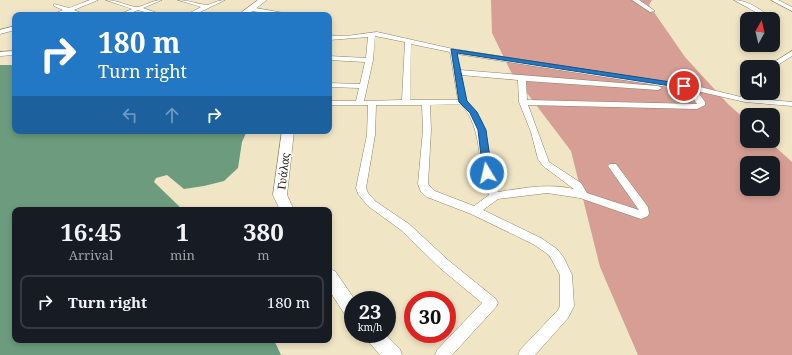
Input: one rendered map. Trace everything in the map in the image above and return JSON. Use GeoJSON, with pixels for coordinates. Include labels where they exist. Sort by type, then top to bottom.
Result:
{"type":"FeatureCollection","features":[{"type":"Feature","properties":{"kind":"street"},"geometry":{"type":"LineString","coordinates":[[62,12],[95,0]]}},
{"type":"Feature","properties":{"kind":"street"},"geometry":{"type":"LineString","coordinates":[[109,0],[150,12]]}},
{"type":"Feature","properties":{"kind":"street"},"geometry":{"type":"LineString","coordinates":[[128,12],[159,0]]}},
{"type":"Feature","properties":{"kind":"street"},"geometry":{"type":"LineString","coordinates":[[181,0],[207,7]]}},
{"type":"Feature","properties":{"kind":"street"},"geometry":{"type":"LineString","coordinates":[[196,12],[222,0]]}},
{"type":"Feature","properties":{"kind":"street"},"geometry":{"type":"LineString","coordinates":[[246,12],[263,0]]}},
{"type":"Feature","properties":{"kind":"street"},"geometry":{"type":"LineString","coordinates":[[635,0],[652,11]]}},
{"type":"Feature","properties":{"kind":"street"},"geometry":{"type":"LineString","coordinates":[[737,0],[759,12]]}},
{"type":"Feature","properties":{"kind":"street"},"geometry":{"type":"LineString","coordinates":[[774,0],[792,9]]}},
{"type":"Feature","properties":{"kind":"street"},"geometry":{"type":"LineString","coordinates":[[56,2],[68,10],[74,12]]}},
{"type":"Feature","properties":{"kind":"street"},"geometry":{"type":"LineString","coordinates":[[250,9],[267,12]]}},
{"type":"Feature","properties":{"kind":"street"},"geometry":{"type":"LineString","coordinates":[[0,32],[12,29]]}},
{"type":"Feature","properties":{"kind":"street"},"geometry":{"type":"LineString","coordinates":[[360,103],[369,60],[372,35]]}},
{"type":"Feature","properties":{"kind":"street"},"geometry":{"type":"LineString","coordinates":[[332,38],[382,35],[453,51],[696,89],[740,99]]}},
{"type":"Feature","properties":{"kind":"street"},"geometry":{"type":"LineString","coordinates":[[406,103],[408,42]]}},
{"type":"Feature","properties":{"kind":"street"},"geometry":{"type":"LineString","coordinates":[[453,51],[463,102],[474,112],[482,130],[489,183],[495,196]]}},
{"type":"Feature","properties":{"kind":"street"},"geometry":{"type":"LineString","coordinates":[[0,54],[12,53]]}},
{"type":"Feature","properties":{"kind":"street"},"geometry":{"type":"LineString","coordinates":[[780,62],[792,53]]}},
{"type":"Feature","properties":{"kind":"street"},"geometry":{"type":"LineString","coordinates":[[332,58],[369,60]]}},
{"type":"Feature","properties":{"kind":"street"},"geometry":{"type":"LineString","coordinates":[[458,72],[595,84],[696,89]]}},
{"type":"Feature","properties":{"kind":"street"},"geometry":{"type":"LineString","coordinates":[[522,78],[522,102],[535,132],[543,159],[546,164],[577,186],[584,196]]}},
{"type":"Feature","properties":{"kind":"street"},"geometry":{"type":"LineString","coordinates":[[332,84],[363,86]]}},
{"type":"Feature","properties":{"kind":"street"},"geometry":{"type":"LineString","coordinates":[[522,102],[701,105],[696,89]]}},
{"type":"Feature","properties":{"kind":"street"},"geometry":{"type":"LineString","coordinates":[[745,100],[792,104]]}},
{"type":"Feature","properties":{"kind":"street"},"geometry":{"type":"LineString","coordinates":[[332,103],[463,102]]}},
{"type":"Feature","properties":{"kind":"street"},"geometry":{"type":"LineString","coordinates":[[372,103],[371,135],[361,188],[363,196],[421,240],[443,263],[491,303],[442,355]]}},
{"type":"Feature","properties":{"kind":"street"},"geometry":{"type":"LineString","coordinates":[[426,103],[427,130],[423,184],[425,189],[431,194],[475,211],[537,241],[553,252],[566,275],[567,306],[563,314],[525,355]]}},
{"type":"Feature","properties":{"kind":"street","name":"Γυάλας"},"geometry":{"type":"LineString","coordinates":[[286,207],[280,195],[288,134]]}},
{"type":"Feature","properties":{"kind":"street"},"geometry":{"type":"LineString","coordinates":[[475,211],[495,196],[548,189],[584,196],[641,215],[644,213],[644,210],[613,166]]}},
{"type":"Feature","properties":{"kind":"street"},"geometry":{"type":"LineString","coordinates":[[332,280],[344,298]]}},
{"type":"Feature","properties":{"kind":"street"},"geometry":{"type":"LineString","coordinates":[[382,343],[393,355]]}},
{"type":"Feature","properties":{"kind":"shaded area"},"geometry":{"type":"Polygon","coordinates":[[[491,0],[652,0],[649,5],[685,57],[728,104],[740,115],[740,148],[777,148],[792,162],[792,355],[638,355],[600,267],[571,151],[511,72],[492,33],[491,0]]]}},
{"type":"Feature","properties":{"kind":"shaded area"},"geometry":{"type":"Polygon","coordinates":[[[0,65],[12,65],[12,134],[246,134],[242,142],[238,168],[224,181],[184,189],[167,175],[156,178],[154,182],[180,207],[12,207],[12,343],[275,343],[281,355],[0,355],[0,65]]]}},
{"type":"Feature","properties":{"kind":"route"},"geometry":{"type":"LineString","coordinates":[[487,173],[482,130],[474,112],[463,102],[453,51],[684,86]]}}]}
